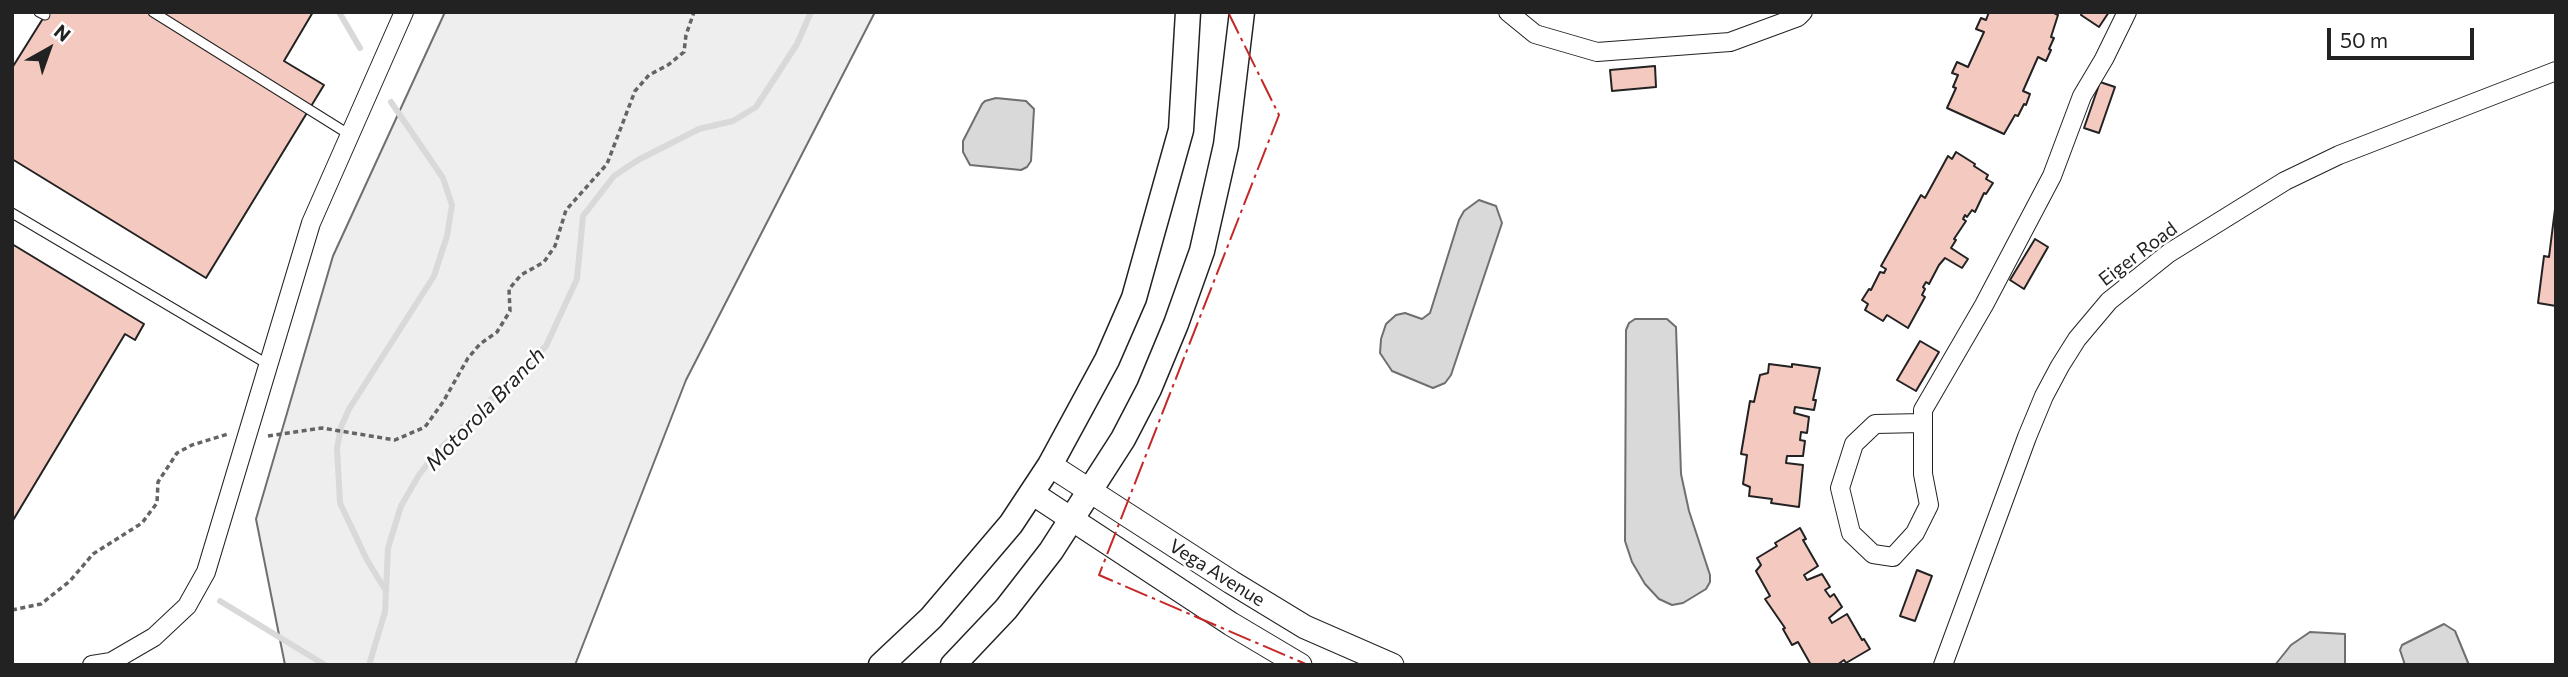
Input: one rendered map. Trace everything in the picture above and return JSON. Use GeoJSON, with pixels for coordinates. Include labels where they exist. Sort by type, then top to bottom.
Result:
{"type":"FeatureCollection","features":[{"type":"Feature","properties":{"kind":"main road"},"geometry":{"type":"LineString","coordinates":[[881,665],[931,618],[981,561],[1032,493],[1107,360],[1134,298],[1181,130],[1188,12]]}},
{"type":"Feature","properties":{"kind":"main road"},"geometry":{"type":"LineString","coordinates":[[953,665],[1006,609],[1051,551],[1123,439],[1149,389],[1202,251],[1226,145],[1242,12]]}},
{"type":"Feature","properties":{"kind":"street"},"geometry":{"type":"LineString","coordinates":[[92,665],[111,662],[154,637],[187,606],[198,587],[215,544],[311,223],[404,12]]}},
{"type":"Feature","properties":{"kind":"street"},"geometry":{"type":"LineString","coordinates":[[1507,12],[1535,34],[1597,52],[1730,42],[1798,17],[1803,12]]}},
{"type":"Feature","properties":{"kind":"street"},"geometry":{"type":"LineString","coordinates":[[1923,423],[1875,424],[1853,444],[1840,488],[1851,533],[1873,554],[1893,557],[1915,533],[1929,505],[1923,474],[1923,423],[1923,410],[1984,305],[2052,176],[2082,96],[2127,12]]}},
{"type":"Feature","properties":{"kind":"street","name":"Eiger Road"},"geometry":{"type":"LineString","coordinates":[[1943,665],[2044,396],[2077,339],[2109,302],[2169,253],[2285,181],[2339,155],[2556,71]]}},
{"type":"Feature","properties":{"kind":"street","name":"Vega Avenue"},"geometry":{"type":"LineString","coordinates":[[1050,465],[1305,627],[1392,665]]}},
{"type":"Feature","properties":{"kind":"street","name":"Vega Avenue"},"geometry":{"type":"LineString","coordinates":[[1032,493],[1231,624],[1300,665]]}},
{"type":"Feature","properties":{"kind":"lane"},"geometry":{"type":"LineString","coordinates":[[153,12],[350,135]]}},
{"type":"Feature","properties":{"kind":"lane"},"geometry":{"type":"LineString","coordinates":[[12,213],[269,365]]}},
{"type":"Feature","properties":{"kind":"path"},"geometry":{"type":"LineString","coordinates":[[268,436],[322,429],[395,440],[425,427],[468,358],[480,344],[497,332],[510,311],[509,289],[521,275],[544,262],[555,246],[566,210],[607,164],[635,91],[649,75],[684,52],[686,35],[694,12]]}},
{"type":"Feature","properties":{"kind":"path"},"geometry":{"type":"LineString","coordinates":[[12,610],[41,604],[70,581],[93,554],[142,523],[157,503],[158,482],[177,453],[192,445],[228,434]]}},
{"type":"Feature","properties":{"kind":"shaded area"},"geometry":{"type":"Polygon","coordinates":[[[445,12],[875,12],[686,380],[575,665],[285,665],[256,519],[333,256],[445,12]]]}},
{"type":"Feature","properties":{"kind":"shaded area"},"geometry":{"type":"Polygon","coordinates":[[[996,98],[1026,101],[1034,109],[1031,161],[1021,170],[970,165],[963,152],[963,141],[982,104],[996,98]]]}},
{"type":"Feature","properties":{"kind":"shaded area"},"geometry":{"type":"Polygon","coordinates":[[[1479,200],[1496,206],[1502,223],[1451,375],[1445,383],[1433,388],[1392,371],[1380,353],[1381,339],[1386,324],[1396,315],[1405,313],[1422,319],[1430,313],[1459,220],[1464,211],[1479,200]]]}},
{"type":"Feature","properties":{"kind":"shaded area"},"geometry":{"type":"Polygon","coordinates":[[[1635,319],[1667,319],[1676,327],[1681,474],[1689,511],[1710,575],[1706,589],[1683,603],[1672,605],[1659,599],[1645,584],[1632,562],[1625,541],[1626,330],[1629,323],[1635,319]]]}},
{"type":"Feature","properties":{"kind":"shaded area"},"geometry":{"type":"Polygon","coordinates":[[[2444,624],[2455,631],[2469,665],[2405,665],[2400,650],[2402,645],[2444,624]]]}},
{"type":"Feature","properties":{"kind":"shaded area"},"geometry":{"type":"Polygon","coordinates":[[[2310,632],[2345,634],[2345,665],[2275,665],[2291,645],[2310,632]]]}},
{"type":"Feature","properties":{"kind":"building"},"geometry":{"type":"Polygon","coordinates":[[[47,12],[313,12],[284,61],[324,85],[206,278],[12,159],[12,68],[47,12]]]}},
{"type":"Feature","properties":{"kind":"building"},"geometry":{"type":"Polygon","coordinates":[[[1989,12],[2052,12],[2058,15],[2051,37],[2054,38],[2049,49],[2051,50],[2046,61],[2038,57],[2023,91],[2030,94],[2026,105],[2024,104],[2018,116],[2015,115],[2004,134],[1947,108],[1956,88],[1953,87],[1958,75],[1952,73],[1957,62],[1968,67],[1984,32],[1976,29],[1981,18],[1986,20],[1989,12]]]}},
{"type":"Feature","properties":{"kind":"building"},"geometry":{"type":"Polygon","coordinates":[[[2082,12],[2109,12],[2099,27],[2081,15],[2082,12]]]}},
{"type":"Feature","properties":{"kind":"building"},"geometry":{"type":"Polygon","coordinates":[[[1655,66],[1656,87],[1612,91],[1610,70],[1655,66]]]}},
{"type":"Feature","properties":{"kind":"building"},"geometry":{"type":"Polygon","coordinates":[[[2100,82],[2115,87],[2099,133],[2084,128],[2100,82]]]}},
{"type":"Feature","properties":{"kind":"building"},"geometry":{"type":"Polygon","coordinates":[[[1956,152],[1975,164],[1974,166],[1988,175],[1986,179],[1993,183],[1986,194],[1984,193],[1975,212],[1972,210],[1967,217],[1965,215],[1963,219],[1966,221],[1951,248],[1968,259],[1962,268],[1945,258],[1929,284],[1926,282],[1923,287],[1925,289],[1922,295],[1925,297],[1908,328],[1887,315],[1883,321],[1865,310],[1868,304],[1862,300],[1869,289],[1871,290],[1880,272],[1884,273],[1886,269],[1881,266],[1921,195],[1925,198],[1948,156],[1952,159],[1956,152]]]}},
{"type":"Feature","properties":{"kind":"building"},"geometry":{"type":"Polygon","coordinates":[[[2555,209],[2556,306],[2538,303],[2544,256],[2549,257],[2555,209]]]}},
{"type":"Feature","properties":{"kind":"building"},"geometry":{"type":"Polygon","coordinates":[[[2035,239],[2048,247],[2024,289],[2010,280],[2035,239]]]}},
{"type":"Feature","properties":{"kind":"building"},"geometry":{"type":"Polygon","coordinates":[[[12,244],[144,324],[135,340],[125,334],[12,522],[12,244]]]}},
{"type":"Feature","properties":{"kind":"building"},"geometry":{"type":"Polygon","coordinates":[[[1920,341],[1939,352],[1916,391],[1897,380],[1920,341]]]}},
{"type":"Feature","properties":{"kind":"building"},"geometry":{"type":"Polygon","coordinates":[[[1769,364],[1820,368],[1813,400],[1816,400],[1814,410],[1795,407],[1794,413],[1809,417],[1807,433],[1801,432],[1800,440],[1805,441],[1803,456],[1787,456],[1786,463],[1803,465],[1799,507],[1771,503],[1772,499],[1749,496],[1750,487],[1743,484],[1747,455],[1741,454],[1750,401],[1754,402],[1760,375],[1768,373],[1769,364]]]}},
{"type":"Feature","properties":{"kind":"building"},"geometry":{"type":"Polygon","coordinates":[[[1800,528],[1806,539],[1803,540],[1818,566],[1804,575],[1807,580],[1822,574],[1830,587],[1825,590],[1830,597],[1834,594],[1842,607],[1829,618],[1832,623],[1847,614],[1870,649],[1846,663],[1844,660],[1837,665],[1811,665],[1798,642],[1792,645],[1783,629],[1785,628],[1765,599],[1770,596],[1756,571],[1761,565],[1757,558],[1800,528]]]}},
{"type":"Feature","properties":{"kind":"building"},"geometry":{"type":"Polygon","coordinates":[[[1917,570],[1932,576],[1915,621],[1900,616],[1917,570]]]}},
{"type":"Feature","properties":{"kind":"waterway"},"geometry":{"type":"LineString","coordinates":[[339,12],[360,48]]}},
{"type":"Feature","properties":{"kind":"waterway","name":"Motorola Branch"},"geometry":{"type":"LineString","coordinates":[[369,665],[385,612],[388,548],[401,506],[419,475],[437,452],[546,346],[577,279],[583,216],[614,176],[638,160],[699,129],[733,121],[756,107],[797,44],[811,12]]}},
{"type":"Feature","properties":{"kind":"waterway"},"geometry":{"type":"LineString","coordinates":[[386,591],[367,560],[340,503],[337,448],[341,427],[349,409],[434,276],[447,236],[452,205],[443,178],[391,102]]}},
{"type":"Feature","properties":{"kind":"waterway"},"geometry":{"type":"LineString","coordinates":[[220,601],[325,665]]}},
{"type":"Feature","properties":{"kind":"power"},"geometry":{"type":"LineString","coordinates":[[1228,12],[1279,115],[1099,575],[1308,665]]}}]}
